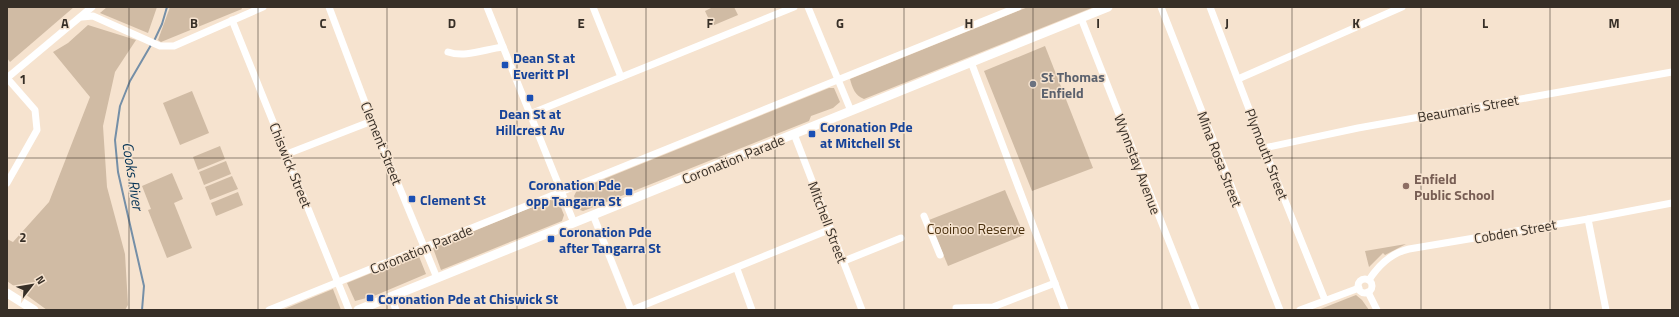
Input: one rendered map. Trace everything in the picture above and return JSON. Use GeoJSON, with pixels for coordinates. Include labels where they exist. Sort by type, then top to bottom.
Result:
{"type":"FeatureCollection","features":[{"type":"Feature","properties":{"kind":"main road","name":"Coronation Parade"},"geometry":{"type":"LineString","coordinates":[[358,310],[1108,7]]}},
{"type":"Feature","properties":{"kind":"main road"},"geometry":{"type":"LineString","coordinates":[[10,295],[25,310]]}},
{"type":"Feature","properties":{"kind":"main road"},"geometry":{"type":"LineString","coordinates":[[10,295],[34,310]]}},
{"type":"Feature","properties":{"kind":"street"},"geometry":{"type":"LineString","coordinates":[[7,183],[37,130],[35,110],[7,78],[82,17],[92,7]]}},
{"type":"Feature","properties":{"kind":"street"},"geometry":{"type":"LineString","coordinates":[[82,17],[93,16],[160,46],[174,46],[263,7]]}},
{"type":"Feature","properties":{"kind":"street","name":"Clement Street"},"geometry":{"type":"LineString","coordinates":[[329,7],[372,120],[437,278]]}},
{"type":"Feature","properties":{"kind":"street"},"geometry":{"type":"LineString","coordinates":[[487,7],[574,223]]}},
{"type":"Feature","properties":{"kind":"street"},"geometry":{"type":"LineString","coordinates":[[593,7],[621,77]]}},
{"type":"Feature","properties":{"kind":"street"},"geometry":{"type":"LineString","coordinates":[[530,114],[794,7]]}},
{"type":"Feature","properties":{"kind":"street"},"geometry":{"type":"LineString","coordinates":[[808,7],[851,111]]}},
{"type":"Feature","properties":{"kind":"street","name":"Coronation Parade"},"geometry":{"type":"LineString","coordinates":[[269,310],[1018,7]]}},
{"type":"Feature","properties":{"kind":"street","name":"Mina Rosa Street"},"geometry":{"type":"LineString","coordinates":[[1161,7],[1280,310]]}},
{"type":"Feature","properties":{"kind":"street","name":"Plymouth Street"},"geometry":{"type":"LineString","coordinates":[[1210,7],[1264,148],[1325,300]]}},
{"type":"Feature","properties":{"kind":"street"},"geometry":{"type":"LineString","coordinates":[[1238,79],[1402,7]]}},
{"type":"Feature","properties":{"kind":"street","name":"Wynnstay Avenue"},"geometry":{"type":"LineString","coordinates":[[1081,18],[1196,310]]}},
{"type":"Feature","properties":{"kind":"street","name":"Chiswick Street"},"geometry":{"type":"LineString","coordinates":[[232,20],[349,310]]}},
{"type":"Feature","properties":{"kind":"street"},"geometry":{"type":"LineString","coordinates":[[448,52],[456,55],[476,53],[503,47]]}},
{"type":"Feature","properties":{"kind":"street"},"geometry":{"type":"LineString","coordinates":[[971,62],[1065,310]]}},
{"type":"Feature","properties":{"kind":"street","name":"Beaumaris Street"},"geometry":{"type":"LineString","coordinates":[[1264,148],[1358,128],[1672,72]]}},
{"type":"Feature","properties":{"kind":"street"},"geometry":{"type":"LineString","coordinates":[[287,154],[372,120]]}},
{"type":"Feature","properties":{"kind":"street","name":"Mitchell Street"},"geometry":{"type":"LineString","coordinates":[[794,134],[862,310]]}},
{"type":"Feature","properties":{"kind":"street","name":"Cobden Street"},"geometry":{"type":"LineString","coordinates":[[1368,280],[1388,258],[1401,251],[1672,203]]}},
{"type":"Feature","properties":{"kind":"street"},"geometry":{"type":"LineString","coordinates":[[594,215],[632,310],[737,269],[831,229]]}},
{"type":"Feature","properties":{"kind":"street"},"geometry":{"type":"LineString","coordinates":[[924,216],[940,255]]}},
{"type":"Feature","properties":{"kind":"street"},"geometry":{"type":"LineString","coordinates":[[1588,219],[1606,310]]}},
{"type":"Feature","properties":{"kind":"street"},"geometry":{"type":"LineString","coordinates":[[844,262],[901,238]]}},
{"type":"Feature","properties":{"kind":"street"},"geometry":{"type":"LineString","coordinates":[[737,269],[752,310]]}},
{"type":"Feature","properties":{"kind":"street"},"geometry":{"type":"LineString","coordinates":[[1359,288],[1361,280],[1368,280],[1371,286],[1368,292]]}},
{"type":"Feature","properties":{"kind":"street"},"geometry":{"type":"LineString","coordinates":[[956,308],[993,307],[1055,283]]}},
{"type":"Feature","properties":{"kind":"street"},"geometry":{"type":"LineString","coordinates":[[1300,310],[1359,288]]}},
{"type":"Feature","properties":{"kind":"street"},"geometry":{"type":"LineString","coordinates":[[1359,288],[1362,292],[1368,292]]}},
{"type":"Feature","properties":{"kind":"street"},"geometry":{"type":"LineString","coordinates":[[1368,292],[1377,310]]}},
{"type":"Feature","properties":{"kind":"street"},"geometry":{"type":"LineString","coordinates":[[391,297],[396,310]]}},
{"type":"Feature","properties":{"kind":"green space"},"geometry":{"type":"Polygon","coordinates":[[[7,7],[74,7],[10,62],[7,58],[7,7]]]}},
{"type":"Feature","properties":{"kind":"green space"},"geometry":{"type":"Polygon","coordinates":[[[107,7],[157,7],[148,33],[100,13],[107,7]]]}},
{"type":"Feature","properties":{"kind":"green space"},"geometry":{"type":"Polygon","coordinates":[[[170,7],[241,7],[242,9],[161,42],[158,40],[170,7]]]}},
{"type":"Feature","properties":{"kind":"green space"},"geometry":{"type":"Polygon","coordinates":[[[713,7],[734,7],[738,15],[712,26],[705,11],[713,7]]]}},
{"type":"Feature","properties":{"kind":"green space"},"geometry":{"type":"Polygon","coordinates":[[[1028,7],[1094,7],[864,99],[858,96],[853,88],[850,79],[1028,7]]]}},
{"type":"Feature","properties":{"kind":"green space"},"geometry":{"type":"Polygon","coordinates":[[[88,25],[136,40],[115,72],[103,126],[107,187],[125,254],[128,305],[125,310],[47,310],[7,281],[7,239],[13,242],[49,202],[90,97],[53,52],[68,43],[88,25]]]}},
{"type":"Feature","properties":{"kind":"green space"},"geometry":{"type":"Polygon","coordinates":[[[1045,46],[1093,168],[1032,191],[984,71],[1045,46]]]}},
{"type":"Feature","properties":{"kind":"green space"},"geometry":{"type":"Polygon","coordinates":[[[829,88],[834,88],[840,102],[833,108],[811,116],[809,121],[591,208],[583,211],[580,210],[574,196],[577,190],[829,88]]]}},
{"type":"Feature","properties":{"kind":"green space"},"geometry":{"type":"Polygon","coordinates":[[[192,91],[209,133],[180,145],[163,103],[192,91]]]}},
{"type":"Feature","properties":{"kind":"green space"},"geometry":{"type":"Polygon","coordinates":[[[220,146],[225,159],[198,170],[193,157],[220,146]]]}},
{"type":"Feature","properties":{"kind":"green space"},"geometry":{"type":"Polygon","coordinates":[[[226,161],[231,174],[204,185],[199,172],[226,161]]]}},
{"type":"Feature","properties":{"kind":"green space"},"geometry":{"type":"Polygon","coordinates":[[[172,173],[183,199],[174,203],[192,248],[167,258],[148,210],[151,209],[142,186],[172,173]]]}},
{"type":"Feature","properties":{"kind":"green space"},"geometry":{"type":"Polygon","coordinates":[[[232,176],[238,189],[210,200],[205,187],[232,176]]]}},
{"type":"Feature","properties":{"kind":"green space","name":"Cooinoo Reserve"},"geometry":{"type":"Polygon","coordinates":[[[1005,190],[1024,235],[948,266],[929,220],[1005,190]]]}},
{"type":"Feature","properties":{"kind":"green space"},"geometry":{"type":"Polygon","coordinates":[[[238,192],[243,205],[216,216],[211,203],[238,192]]]}},
{"type":"Feature","properties":{"kind":"green space"},"geometry":{"type":"Polygon","coordinates":[[[554,198],[558,200],[564,215],[562,221],[441,270],[433,248],[554,198]]]}},
{"type":"Feature","properties":{"kind":"green space"},"geometry":{"type":"Polygon","coordinates":[[[1406,244],[1385,255],[1383,253],[1369,267],[1365,251],[1406,244]]]}},
{"type":"Feature","properties":{"kind":"green space"},"geometry":{"type":"Polygon","coordinates":[[[418,254],[426,274],[374,296],[355,301],[347,283],[418,254]]]}},
{"type":"Feature","properties":{"kind":"green space"},"geometry":{"type":"Polygon","coordinates":[[[333,289],[341,310],[282,310],[333,289]]]}},
{"type":"Feature","properties":{"kind":"green space"},"geometry":{"type":"Polygon","coordinates":[[[1356,295],[1362,300],[1369,310],[1318,310],[1356,295]]]}},
{"type":"Feature","properties":{"kind":"waterway","name":"Cooks River"},"geometry":{"type":"LineString","coordinates":[[154,41],[162,24],[167,7]]}},
{"type":"Feature","properties":{"kind":"waterway","name":"Cooks River"},"geometry":{"type":"LineString","coordinates":[[142,310],[144,286],[118,172],[115,140],[120,106],[130,81],[151,45]]}},
{"type":"Feature","properties":{"kind":"place","name":"Dean St at Everitt Pl"},"geometry":{"type":"Point","coordinates":[505,65]}},
{"type":"Feature","properties":{"kind":"place","name":"St Thomas Enfield"},"geometry":{"type":"Point","coordinates":[1033,84]}},
{"type":"Feature","properties":{"kind":"place","name":"Dean St at Hillcrest Av"},"geometry":{"type":"Point","coordinates":[530,98]}},
{"type":"Feature","properties":{"kind":"place","name":"Coronation Pde at Mitchell St"},"geometry":{"type":"Point","coordinates":[812,134]}},
{"type":"Feature","properties":{"kind":"place","name":"Enfield Public School"},"geometry":{"type":"Point","coordinates":[1406,186]}},
{"type":"Feature","properties":{"kind":"place","name":"Coronation Pde opp Tangarra St"},"geometry":{"type":"Point","coordinates":[629,192]}},
{"type":"Feature","properties":{"kind":"place","name":"Clement St"},"geometry":{"type":"Point","coordinates":[412,199]}},
{"type":"Feature","properties":{"kind":"place","name":"Coronation Pde after Tangarra St"},"geometry":{"type":"Point","coordinates":[551,239]}},
{"type":"Feature","properties":{"kind":"place","name":"Coronation Pde at Chiswick St"},"geometry":{"type":"Point","coordinates":[370,298]}}]}
